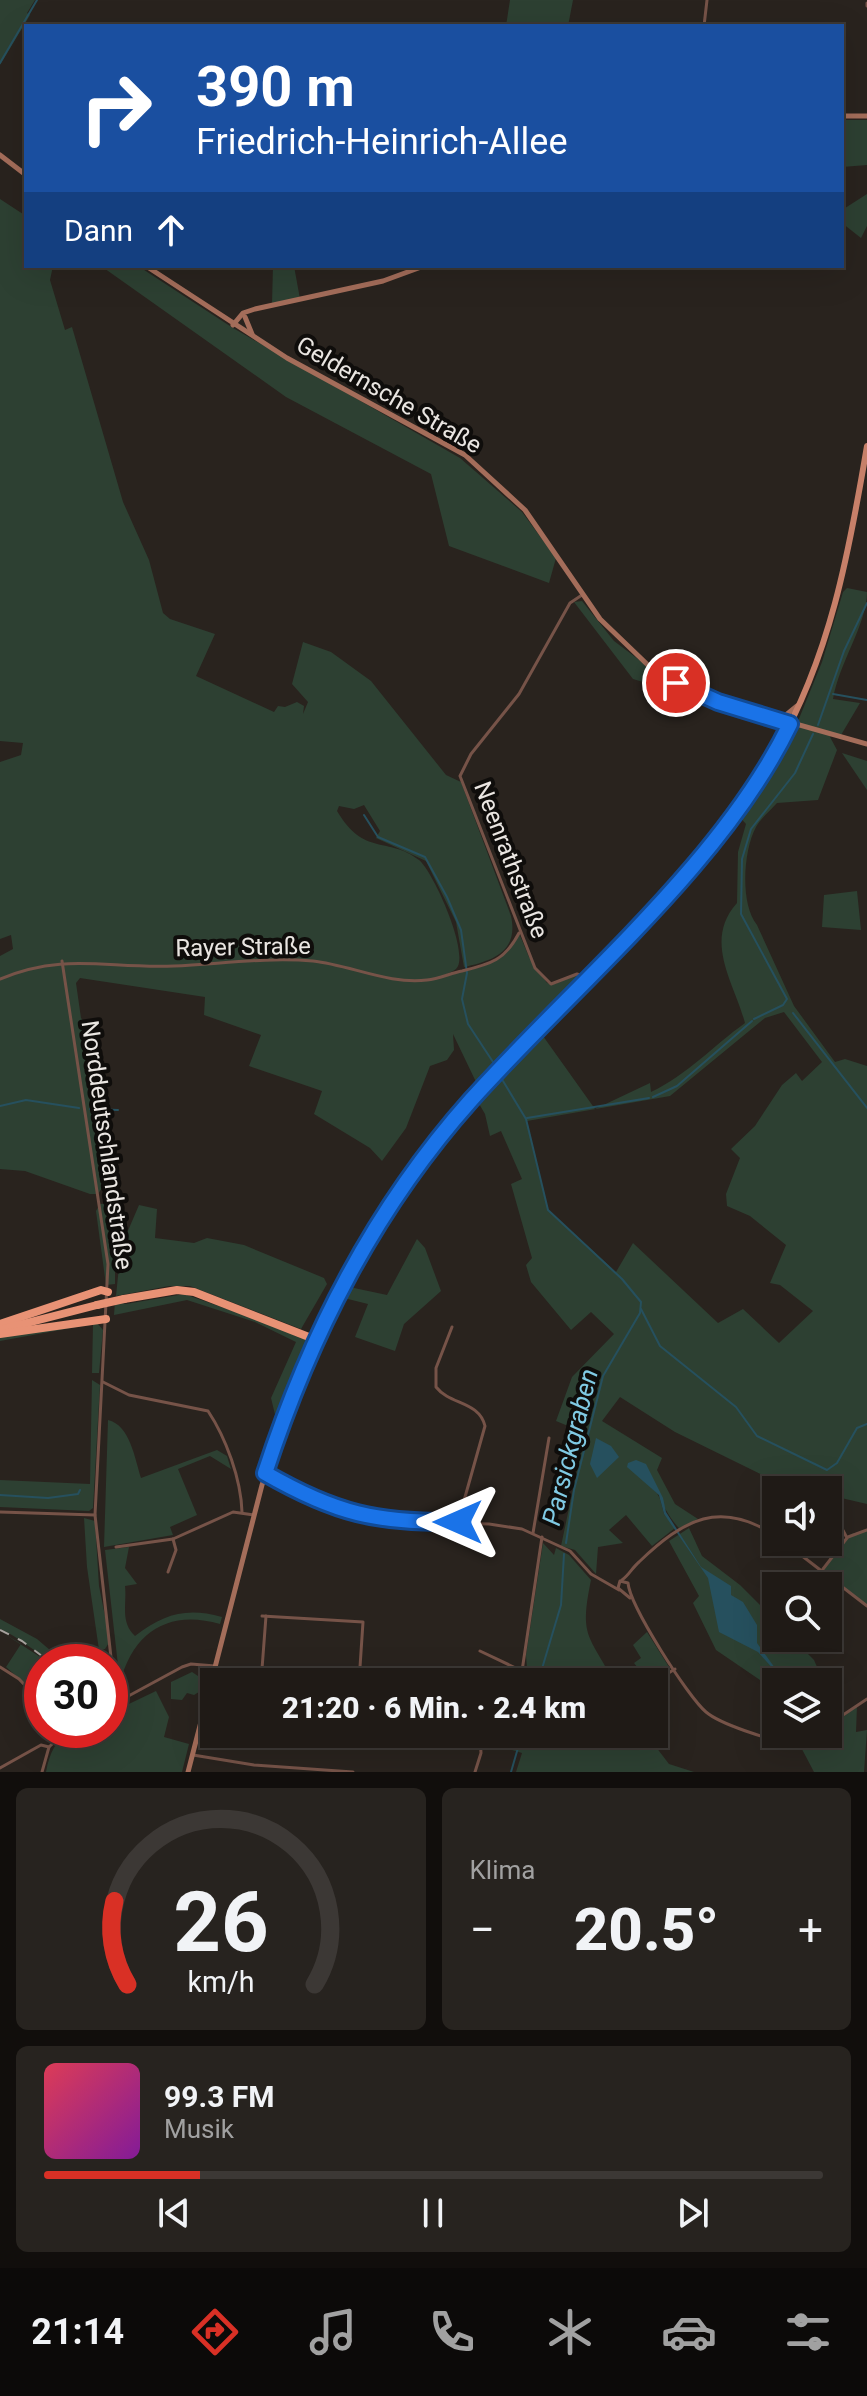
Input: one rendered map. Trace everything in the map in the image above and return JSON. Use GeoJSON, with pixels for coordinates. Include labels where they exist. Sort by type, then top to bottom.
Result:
{"type":"FeatureCollection","features":[{"type":"Feature","properties":{"kind":"highway"},"geometry":{"type":"LineString","coordinates":[[0,1329],[101,1290],[108,1292]]}},
{"type":"Feature","properties":{"kind":"highway"},"geometry":{"type":"LineString","coordinates":[[0,1329],[124,1299],[186,1290],[314,1339]]}},
{"type":"Feature","properties":{"kind":"highway"},"geometry":{"type":"LineString","coordinates":[[0,1329],[106,1319]]}},
{"type":"Feature","properties":{"kind":"main road"},"geometry":{"type":"LineString","coordinates":[[844,116],[867,116]]}},
{"type":"Feature","properties":{"kind":"main road"},"geometry":{"type":"LineString","coordinates":[[0,155],[24,173]]}},
{"type":"Feature","properties":{"kind":"main road","name":"Geldernsche Straße"},"geometry":{"type":"LineString","coordinates":[[149,268],[255,338],[465,455],[525,510],[550,542],[582,595],[625,647],[651,668],[706,697],[867,744]]}},
{"type":"Feature","properties":{"kind":"main road"},"geometry":{"type":"LineString","coordinates":[[235,326],[250,310],[383,281],[419,268]]}},
{"type":"Feature","properties":{"kind":"main road"},"geometry":{"type":"LineString","coordinates":[[235,326],[250,310]]}},
{"type":"Feature","properties":{"kind":"main road"},"geometry":{"type":"LineString","coordinates":[[245,317],[247,328],[255,338]]}},
{"type":"Feature","properties":{"kind":"main road"},"geometry":{"type":"LineString","coordinates":[[188,1772],[265,1473],[314,1339],[338,1291],[386,1210],[448,1127],[723,828],[748,795],[790,724],[828,632],[841,587],[867,446]]}},
{"type":"Feature","properties":{"kind":"main road"},"geometry":{"type":"LineString","coordinates":[[771,717],[786,715],[798,706]]}},
{"type":"Feature","properties":{"kind":"street"},"geometry":{"type":"LineString","coordinates":[[704,24],[707,0]]}},
{"type":"Feature","properties":{"kind":"street","name":"Neenrathstraße"},"geometry":{"type":"LineString","coordinates":[[582,595],[570,603],[519,694],[461,771],[529,957],[547,983],[555,984],[577,974],[587,977]]}},
{"type":"Feature","properties":{"kind":"street","name":"Rayer Straße"},"geometry":{"type":"LineString","coordinates":[[0,979],[31,966],[62,961],[147,966],[305,961],[421,980],[501,959],[519,933]]}},
{"type":"Feature","properties":{"kind":"street","name":"Norddeutschlandstraße"},"geometry":{"type":"LineString","coordinates":[[62,961],[106,1250],[108,1292],[95,1515],[109,1644]]}},
{"type":"Feature","properties":{"kind":"street"},"geometry":{"type":"LineString","coordinates":[[452,1327],[436,1368],[436,1387],[446,1397],[475,1409],[485,1426],[458,1522]]}},
{"type":"Feature","properties":{"kind":"street"},"geometry":{"type":"LineString","coordinates":[[103,1382],[129,1395],[208,1411],[226,1447],[242,1512]]}},
{"type":"Feature","properties":{"kind":"street"},"geometry":{"type":"LineString","coordinates":[[533,1533],[549,1438]]}},
{"type":"Feature","properties":{"kind":"street"},"geometry":{"type":"LineString","coordinates":[[265,1473],[343,1512],[409,1522],[500,1525],[533,1533],[555,1543],[575,1554],[598,1579],[630,1598],[702,1709],[717,1719],[762,1734]]}},
{"type":"Feature","properties":{"kind":"street"},"geometry":{"type":"LineString","coordinates":[[0,1512],[95,1515]]}},
{"type":"Feature","properties":{"kind":"street"},"geometry":{"type":"LineString","coordinates":[[116,1547],[173,1539],[228,1514],[242,1512],[254,1515]]}},
{"type":"Feature","properties":{"kind":"street"},"geometry":{"type":"LineString","coordinates":[[620,1590],[621,1581],[636,1564],[679,1531],[703,1518],[729,1514],[762,1529]]}},
{"type":"Feature","properties":{"kind":"street"},"geometry":{"type":"LineString","coordinates":[[822,1570],[847,1538],[867,1530]]}},
{"type":"Feature","properties":{"kind":"street"},"geometry":{"type":"LineString","coordinates":[[842,1532],[847,1538]]}},
{"type":"Feature","properties":{"kind":"street"},"geometry":{"type":"LineString","coordinates":[[480,1651],[522,1671],[542,1537]]}},
{"type":"Feature","properties":{"kind":"street"},"geometry":{"type":"LineString","coordinates":[[168,1572],[176,1550],[173,1539]]}},
{"type":"Feature","properties":{"kind":"street"},"geometry":{"type":"LineString","coordinates":[[803,1556],[867,1606]]}},
{"type":"Feature","properties":{"kind":"street"},"geometry":{"type":"LineString","coordinates":[[630,1574],[630,1598]]}},
{"type":"Feature","properties":{"kind":"street"},"geometry":{"type":"LineString","coordinates":[[598,1579],[621,1581],[628,1586]]}},
{"type":"Feature","properties":{"kind":"street"},"geometry":{"type":"LineString","coordinates":[[620,1590],[628,1586]]}},
{"type":"Feature","properties":{"kind":"street"},"geometry":{"type":"LineString","coordinates":[[262,1668],[264,1616],[363,1622],[360,1668]]}},
{"type":"Feature","properties":{"kind":"street"},"geometry":{"type":"LineString","coordinates":[[128,1696],[182,1667],[191,1664],[215,1666]]}},
{"type":"Feature","properties":{"kind":"street"},"geometry":{"type":"LineString","coordinates":[[0,1667],[24,1684]]}},
{"type":"Feature","properties":{"kind":"street"},"geometry":{"type":"LineString","coordinates":[[668,1673],[675,1669]]}},
{"type":"Feature","properties":{"kind":"street"},"geometry":{"type":"LineString","coordinates":[[842,1716],[867,1699]]}},
{"type":"Feature","properties":{"kind":"street"},"geometry":{"type":"LineString","coordinates":[[0,1768],[36,1748]]}},
{"type":"Feature","properties":{"kind":"street"},"geometry":{"type":"LineString","coordinates":[[42,1772],[49,1748]]}},
{"type":"Feature","properties":{"kind":"street"},"geometry":{"type":"LineString","coordinates":[[475,1772],[481,1748]]}},
{"type":"Feature","properties":{"kind":"street"},"geometry":{"type":"LineString","coordinates":[[193,1755],[254,1765],[353,1772]]}},
{"type":"Feature","properties":{"kind":"green space"},"geometry":{"type":"Polygon","coordinates":[[[0,0],[35,0],[27,13],[30,15],[0,65],[0,0]]]}},
{"type":"Feature","properties":{"kind":"green space"},"geometry":{"type":"Polygon","coordinates":[[[510,0],[573,0],[568,24],[506,24],[510,0]]]}},
{"type":"Feature","properties":{"kind":"green space"},"geometry":{"type":"Polygon","coordinates":[[[844,120],[867,120],[867,165],[844,167],[844,120]]]}},
{"type":"Feature","properties":{"kind":"green space"},"geometry":{"type":"Polygon","coordinates":[[[867,194],[867,226],[861,238],[844,225],[844,209],[867,194]]]}},
{"type":"Feature","properties":{"kind":"green space"},"geometry":{"type":"Polygon","coordinates":[[[0,199],[24,215],[24,268],[53,268],[50,280],[65,330],[72,327],[123,502],[149,560],[163,613],[170,619],[215,634],[196,676],[274,712],[278,706],[285,707],[297,702],[304,706],[303,714],[308,702],[292,684],[303,642],[331,652],[371,681],[446,775],[461,782],[511,916],[511,938],[507,946],[493,958],[464,967],[456,922],[426,861],[376,838],[380,831],[364,805],[354,809],[339,806],[337,811],[357,835],[408,853],[425,867],[441,896],[459,948],[456,969],[440,977],[495,960],[512,945],[519,933],[529,957],[547,983],[555,984],[577,974],[587,977],[538,1029],[595,1109],[650,1083],[651,1092],[664,1085],[745,1023],[724,962],[722,947],[722,932],[727,917],[737,903],[738,852],[746,824],[738,815],[794,731],[822,662],[843,592],[847,588],[867,592],[863,617],[833,699],[860,703],[841,735],[833,733],[830,737],[837,750],[818,800],[777,803],[758,824],[752,837],[745,877],[752,916],[794,1006],[835,1062],[845,1059],[867,1066],[867,1504],[842,1498],[842,1476],[765,1476],[675,1432],[620,1397],[602,1421],[662,1458],[657,1470],[675,1504],[698,1519],[679,1528],[660,1499],[664,1514],[675,1528],[652,1546],[626,1515],[609,1530],[623,1543],[598,1547],[596,1574],[575,1550],[561,1546],[585,1433],[556,1421],[572,1377],[614,1334],[591,1312],[571,1330],[531,1282],[526,1265],[532,1258],[511,1184],[522,1179],[501,1131],[490,1136],[485,1114],[475,1097],[472,1099],[469,1092],[477,1084],[453,1034],[454,1050],[447,1060],[430,1066],[406,1128],[382,1161],[370,1148],[314,1114],[322,1091],[249,1066],[261,1035],[204,1015],[205,997],[80,978],[76,983],[81,1018],[86,1024],[97,1102],[92,1111],[102,1188],[98,1194],[90,1194],[25,1171],[0,1169],[0,956],[13,949],[11,935],[0,939],[0,762],[21,755],[23,743],[0,741],[0,199]],[[784,1012],[765,1018],[670,1096],[527,1121],[548,1210],[616,1272],[633,1243],[718,1323],[743,1309],[779,1343],[813,1311],[780,1285],[770,1283],[786,1245],[750,1216],[727,1206],[726,1194],[740,1158],[731,1149],[755,1126],[782,1085],[796,1073],[802,1081],[822,1062],[784,1012]],[[630,1467],[657,1493],[648,1470],[630,1467]]]}},
{"type":"Feature","properties":{"kind":"green space"},"geometry":{"type":"Polygon","coordinates":[[[104,268],[141,268],[233,328],[460,458],[522,512],[556,558],[549,583],[449,546],[431,474],[286,397],[104,268]]]}},
{"type":"Feature","properties":{"kind":"green space"},"geometry":{"type":"Polygon","coordinates":[[[273,268],[294,268],[300,299],[272,304],[273,268]]]}},
{"type":"Feature","properties":{"kind":"green space"},"geometry":{"type":"Polygon","coordinates":[[[582,601],[614,641],[675,687],[672,691],[633,679],[574,602],[582,601]]]}},
{"type":"Feature","properties":{"kind":"green space"},"geometry":{"type":"Polygon","coordinates":[[[842,753],[867,761],[867,790],[842,753]]]}},
{"type":"Feature","properties":{"kind":"green space"},"geometry":{"type":"Polygon","coordinates":[[[857,891],[861,930],[822,927],[824,895],[857,891]]]}},
{"type":"Feature","properties":{"kind":"green space"},"geometry":{"type":"Polygon","coordinates":[[[115,1203],[115,1284],[106,1285],[96,1211],[100,1204],[115,1203]]]}},
{"type":"Feature","properties":{"kind":"green space"},"geometry":{"type":"Polygon","coordinates":[[[139,1205],[157,1209],[155,1238],[194,1243],[207,1238],[244,1245],[324,1278],[327,1284],[301,1329],[190,1286],[169,1286],[116,1296],[121,1247],[139,1205]]]}},
{"type":"Feature","properties":{"kind":"green space"},"geometry":{"type":"Polygon","coordinates":[[[417,1239],[425,1248],[441,1291],[404,1324],[395,1351],[355,1337],[368,1304],[336,1296],[340,1285],[387,1295],[417,1239]]]}},
{"type":"Feature","properties":{"kind":"green space"},"geometry":{"type":"Polygon","coordinates":[[[184,1294],[314,1339],[279,1431],[271,1398],[296,1342],[255,1322],[187,1300],[114,1315],[115,1301],[126,1304],[184,1294]]]}},
{"type":"Feature","properties":{"kind":"green space"},"geometry":{"type":"Polygon","coordinates":[[[97,1323],[103,1330],[99,1373],[92,1373],[93,1324],[0,1341],[0,1336],[97,1323]]]}},
{"type":"Feature","properties":{"kind":"green space"},"geometry":{"type":"Polygon","coordinates":[[[92,1380],[100,1385],[93,1508],[89,1511],[0,1507],[0,1480],[90,1484],[92,1380]]]}},
{"type":"Feature","properties":{"kind":"green space"},"geometry":{"type":"Polygon","coordinates":[[[108,1420],[122,1428],[127,1436],[141,1478],[217,1450],[227,1456],[231,1469],[210,1456],[178,1469],[197,1515],[170,1527],[173,1535],[104,1547],[108,1420]]]}},
{"type":"Feature","properties":{"kind":"green space"},"geometry":{"type":"Polygon","coordinates":[[[84,1518],[95,1521],[99,1586],[108,1644],[98,1644],[87,1567],[84,1518]]]}},
{"type":"Feature","properties":{"kind":"green space"},"geometry":{"type":"Polygon","coordinates":[[[689,1528],[702,1556],[740,1585],[762,1607],[762,1652],[806,1652],[818,1668],[762,1668],[762,1683],[716,1650],[693,1603],[699,1596],[669,1541],[689,1528]]]}},
{"type":"Feature","properties":{"kind":"green space"},"geometry":{"type":"Polygon","coordinates":[[[867,1530],[867,1606],[842,1586],[842,1572],[822,1570],[833,1556],[842,1556],[842,1545],[851,1534],[867,1530]]]}},
{"type":"Feature","properties":{"kind":"green space"},"geometry":{"type":"Polygon","coordinates":[[[543,1543],[554,1555],[556,1548],[569,1555],[591,1580],[586,1625],[606,1668],[527,1668],[526,1655],[543,1543]]]}},
{"type":"Feature","properties":{"kind":"green space"},"geometry":{"type":"Polygon","coordinates":[[[129,1547],[125,1568],[137,1584],[125,1586],[125,1612],[127,1625],[135,1636],[156,1622],[176,1614],[209,1614],[222,1617],[220,1624],[202,1620],[170,1622],[144,1638],[128,1661],[128,1644],[116,1644],[105,1550],[129,1547]]]}},
{"type":"Feature","properties":{"kind":"green space"},"geometry":{"type":"Polygon","coordinates":[[[0,1619],[43,1644],[25,1644],[0,1629],[0,1619]]]}},
{"type":"Feature","properties":{"kind":"green space"},"geometry":{"type":"Polygon","coordinates":[[[647,1632],[669,1667],[638,1668],[634,1663],[641,1658],[633,1645],[647,1632]]]}},
{"type":"Feature","properties":{"kind":"green space"},"geometry":{"type":"Polygon","coordinates":[[[21,1644],[24,1646],[24,1683],[6,1667],[21,1644]]]}},
{"type":"Feature","properties":{"kind":"green space"},"geometry":{"type":"Polygon","coordinates":[[[192,1672],[200,1677],[200,1691],[194,1695],[187,1693],[182,1700],[171,1699],[171,1682],[192,1672]]]}},
{"type":"Feature","properties":{"kind":"green space"},"geometry":{"type":"Polygon","coordinates":[[[156,1691],[169,1717],[164,1737],[189,1744],[182,1772],[46,1772],[54,1748],[128,1748],[128,1704],[156,1691]]]}},
{"type":"Feature","properties":{"kind":"green space"},"geometry":{"type":"Polygon","coordinates":[[[857,1706],[856,1732],[867,1730],[864,1772],[814,1772],[801,1748],[842,1748],[842,1717],[857,1706]]]}},
{"type":"Feature","properties":{"kind":"green space"},"geometry":{"type":"Polygon","coordinates":[[[657,1748],[669,1764],[694,1772],[516,1772],[522,1753],[512,1750],[657,1748]]]}},
{"type":"Feature","properties":{"kind":"water"},"geometry":{"type":"Polygon","coordinates":[[[596,1438],[611,1446],[619,1457],[597,1478],[590,1464],[596,1438]]]}},
{"type":"Feature","properties":{"kind":"water"},"geometry":{"type":"Polygon","coordinates":[[[636,1460],[646,1464],[663,1498],[666,1512],[701,1567],[731,1586],[731,1595],[743,1602],[757,1625],[757,1643],[775,1668],[758,1652],[719,1632],[708,1578],[664,1514],[659,1495],[627,1467],[628,1463],[636,1460]]]}},
{"type":"Feature","properties":{"kind":"waterway"},"geometry":{"type":"LineString","coordinates":[[0,63],[37,0]]}},
{"type":"Feature","properties":{"kind":"waterway"},"geometry":{"type":"LineString","coordinates":[[818,725],[844,651],[867,603]]}},
{"type":"Feature","properties":{"kind":"waterway"},"geometry":{"type":"LineString","coordinates":[[833,694],[867,700]]}},
{"type":"Feature","properties":{"kind":"waterway"},"geometry":{"type":"LineString","coordinates":[[754,1019],[783,1005],[787,999],[741,914],[742,859],[751,829],[795,773],[813,734]]}},
{"type":"Feature","properties":{"kind":"waterway"},"geometry":{"type":"LineString","coordinates":[[364,815],[378,837],[425,857],[447,897],[461,930],[467,973],[462,999],[468,1024],[495,1065]]}},
{"type":"Feature","properties":{"kind":"waterway"},"geometry":{"type":"LineString","coordinates":[[793,1013],[867,1108]]}},
{"type":"Feature","properties":{"kind":"waterway"},"geometry":{"type":"LineString","coordinates":[[653,1097],[677,1086],[752,1021]]}},
{"type":"Feature","properties":{"kind":"waterway"},"geometry":{"type":"LineString","coordinates":[[500,1076],[526,1119],[548,1210],[622,1279],[641,1302],[640,1313],[603,1376],[574,1490],[566,1543]]}},
{"type":"Feature","properties":{"kind":"waterway"},"geometry":{"type":"LineString","coordinates":[[527,1118],[649,1098]]}},
{"type":"Feature","properties":{"kind":"waterway"},"geometry":{"type":"LineString","coordinates":[[0,1106],[26,1100],[79,1108]]}},
{"type":"Feature","properties":{"kind":"waterway"},"geometry":{"type":"LineString","coordinates":[[90,1109],[118,1110]]}},
{"type":"Feature","properties":{"kind":"waterway"},"geometry":{"type":"LineString","coordinates":[[641,1309],[660,1346],[736,1407],[757,1436],[827,1470],[837,1463],[857,1428],[867,1424]]}},
{"type":"Feature","properties":{"kind":"waterway"},"geometry":{"type":"LineString","coordinates":[[0,1495],[48,1498],[78,1494],[80,1490]]}},
{"type":"Feature","properties":{"kind":"waterway","name":"Parsickgraben"},"geometry":{"type":"LineString","coordinates":[[542,1668],[561,1605],[564,1554]]}},
{"type":"Feature","properties":{"kind":"waterway","name":"Parsickgraben"},"geometry":{"type":"LineString","coordinates":[[511,1772],[518,1748]]}},
{"type":"Feature","properties":{"kind":"railway"},"geometry":{"type":"LineString","coordinates":[[0,1630],[26,1644]]}},
{"type":"Feature","properties":{"kind":"route"},"geometry":{"type":"LineString","coordinates":[[458,1522],[409,1522],[343,1512],[265,1473],[314,1339],[338,1291],[386,1210],[472,1099],[697,860],[748,795],[790,724],[718,702],[676,683]]}}]}
